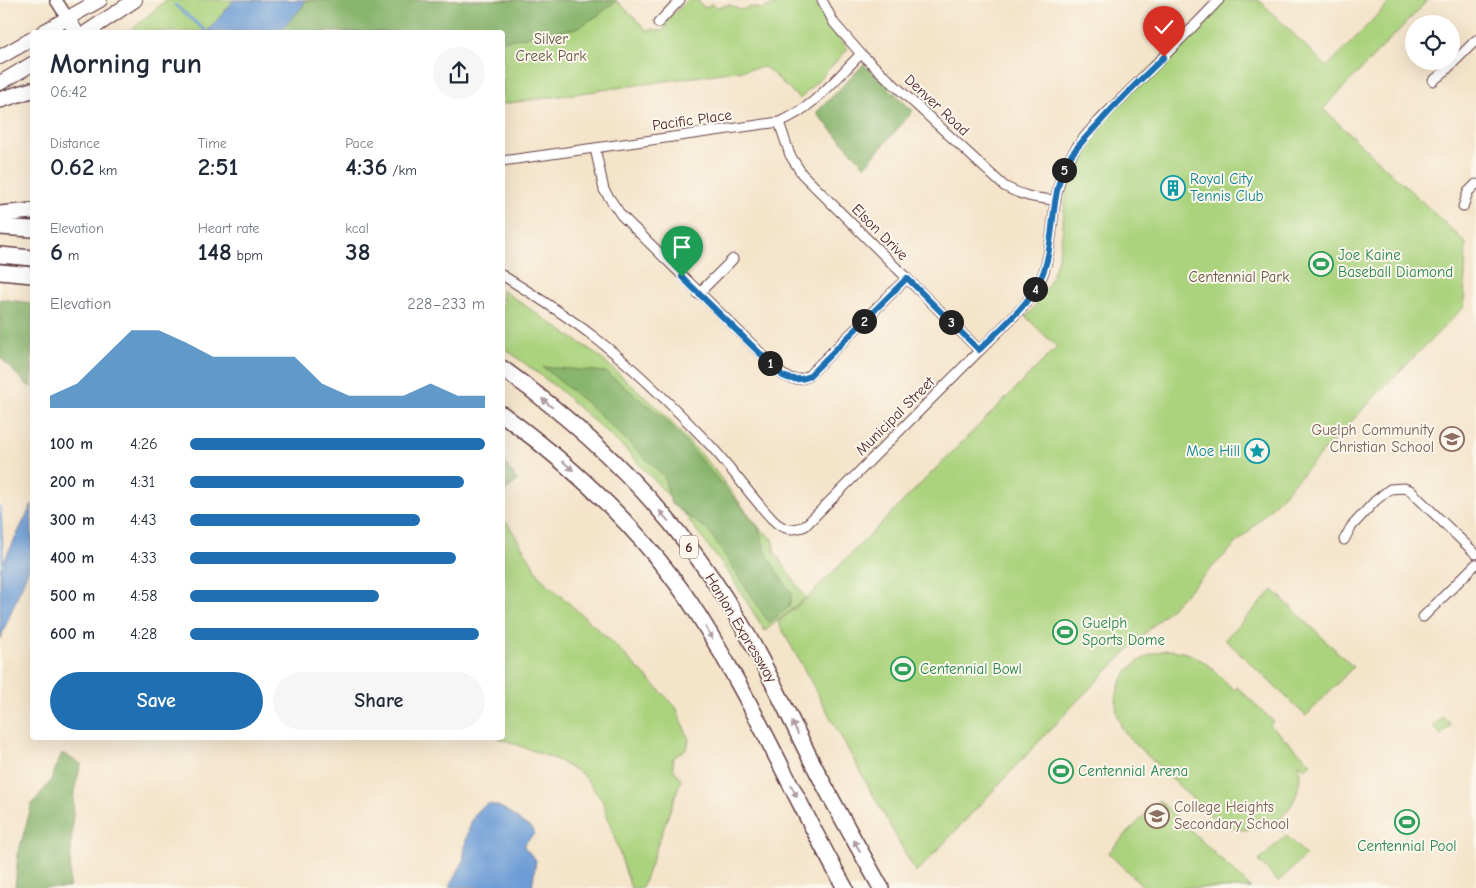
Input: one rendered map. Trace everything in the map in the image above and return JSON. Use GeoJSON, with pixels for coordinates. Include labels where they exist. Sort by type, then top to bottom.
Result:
{"type":"FeatureCollection","features":[{"type":"Feature","properties":{"kind":"highway"},"geometry":{"type":"LineString","coordinates":[[0,100],[30,90]]}},
{"type":"Feature","properties":{"kind":"highway"},"geometry":{"type":"LineString","coordinates":[[0,214],[30,211]]}},
{"type":"Feature","properties":{"kind":"highway"},"geometry":{"type":"LineString","coordinates":[[0,226],[30,229]]}},
{"type":"Feature","properties":{"kind":"highway"},"geometry":{"type":"LineString","coordinates":[[0,255],[30,258]]}},
{"type":"Feature","properties":{"kind":"highway"},"geometry":{"type":"LineString","coordinates":[[0,272],[30,275]]}},
{"type":"Feature","properties":{"kind":"highway","name":"Hanlon Expressway"},"geometry":{"type":"LineString","coordinates":[[505,370],[538,396],[617,465],[674,527],[702,564],[730,605],[773,681],[807,753],[881,888]]}},
{"type":"Feature","properties":{"kind":"highway","name":"Hanlon Expressway"},"geometry":{"type":"LineString","coordinates":[[505,416],[543,444],[575,472],[635,532],[672,578],[698,615],[744,694],[845,888]]}},
{"type":"Feature","properties":{"kind":"main road"},"geometry":{"type":"LineString","coordinates":[[48,30],[100,0]]}},
{"type":"Feature","properties":{"kind":"main road"},"geometry":{"type":"LineString","coordinates":[[90,30],[135,0]]}},
{"type":"Feature","properties":{"kind":"main road"},"geometry":{"type":"LineString","coordinates":[[68,19],[75,30]]}},
{"type":"Feature","properties":{"kind":"main road"},"geometry":{"type":"LineString","coordinates":[[0,57],[30,40]]}},
{"type":"Feature","properties":{"kind":"main road"},"geometry":{"type":"LineString","coordinates":[[0,83],[30,65]]}},
{"type":"Feature","properties":{"kind":"street"},"geometry":{"type":"LineString","coordinates":[[56,0],[68,19]]}},
{"type":"Feature","properties":{"kind":"street"},"geometry":{"type":"LineString","coordinates":[[658,22],[680,0]]}},
{"type":"Feature","properties":{"kind":"street","name":"Denver Road"},"geometry":{"type":"LineString","coordinates":[[822,0],[834,23],[861,54],[1004,186],[1030,198],[1054,200]]}},
{"type":"Feature","properties":{"kind":"street","name":"Municipal Street"},"geometry":{"type":"LineString","coordinates":[[505,277],[562,313],[632,368],[710,446],[779,527],[787,530],[805,526],[1023,307],[1040,280],[1047,262],[1054,200],[1059,180],[1068,160],[1113,107],[1219,0]]}},
{"type":"Feature","properties":{"kind":"street"},"geometry":{"type":"LineString","coordinates":[[1433,81],[1445,72],[1476,40]]}},
{"type":"Feature","properties":{"kind":"street","name":"Pacific Place"},"geometry":{"type":"LineString","coordinates":[[505,161],[779,122],[809,106],[861,54]]}},
{"type":"Feature","properties":{"kind":"street","name":"Elson Drive"},"geometry":{"type":"LineString","coordinates":[[779,122],[790,155],[802,174],[979,350]]}},
{"type":"Feature","properties":{"kind":"street"},"geometry":{"type":"LineString","coordinates":[[595,148],[602,182],[614,206],[698,294],[783,376],[796,380],[808,377],[907,278]]}},
{"type":"Feature","properties":{"kind":"street"},"geometry":{"type":"LineString","coordinates":[[1463,207],[1468,192],[1476,184]]}},
{"type":"Feature","properties":{"kind":"street"},"geometry":{"type":"LineString","coordinates":[[698,294],[733,259]]}},
{"type":"Feature","properties":{"kind":"street"},"geometry":{"type":"LineString","coordinates":[[1344,540],[1350,527],[1375,501],[1390,489],[1403,487],[1410,490],[1476,554]]}},
{"type":"Feature","properties":{"kind":"street"},"geometry":{"type":"LineString","coordinates":[[1423,617],[1476,564]]}},
{"type":"Feature","properties":{"kind":"green space","name":"Silver Creek Park"},"geometry":{"type":"Polygon","coordinates":[[[166,0],[616,0],[648,31],[653,29],[660,31],[665,29],[670,17],[688,0],[698,0],[703,7],[707,7],[712,3],[716,7],[730,5],[740,10],[751,7],[761,9],[788,0],[814,0],[833,32],[848,49],[800,99],[765,67],[505,104],[505,30],[131,30],[166,0]]]}},
{"type":"Feature","properties":{"kind":"green space"},"geometry":{"type":"Polygon","coordinates":[[[305,0],[616,1],[597,16],[577,28],[505,41],[505,30],[281,30],[302,7],[305,0]]]}},
{"type":"Feature","properties":{"kind":"green space","name":"Centennial Park"},"geometry":{"type":"Polygon","coordinates":[[[1224,0],[1259,0],[1327,67],[1392,0],[1428,0],[1414,15],[1405,15],[1405,24],[1323,109],[1466,243],[1464,307],[1380,391],[1250,530],[1078,700],[916,873],[778,622],[810,595],[1057,347],[1026,317],[1042,296],[1056,264],[1063,226],[1064,206],[1070,179],[1124,92],[1224,0]]]}},
{"type":"Feature","properties":{"kind":"green space"},"geometry":{"type":"Polygon","coordinates":[[[864,64],[913,111],[865,166],[816,113],[864,64]]]}},
{"type":"Feature","properties":{"kind":"green space"},"geometry":{"type":"Polygon","coordinates":[[[505,292],[595,353],[660,410],[713,468],[760,529],[772,538],[775,553],[806,598],[765,631],[730,575],[679,507],[626,450],[556,387],[505,349],[505,292]]]}},
{"type":"Feature","properties":{"kind":"green space"},"geometry":{"type":"Polygon","coordinates":[[[0,299],[30,303],[30,386],[0,357],[0,299]]]}},
{"type":"Feature","properties":{"kind":"green space"},"geometry":{"type":"Polygon","coordinates":[[[543,367],[606,372],[666,420],[758,526],[766,552],[792,594],[789,607],[769,623],[709,531],[671,504],[664,476],[596,411],[543,367]]]}},
{"type":"Feature","properties":{"kind":"green space"},"geometry":{"type":"Polygon","coordinates":[[[505,463],[517,481],[505,491],[505,463]]]}},
{"type":"Feature","properties":{"kind":"green space"},"geometry":{"type":"Polygon","coordinates":[[[505,522],[508,524],[542,579],[611,641],[676,707],[689,740],[687,748],[673,758],[673,768],[681,780],[642,888],[631,888],[602,800],[582,774],[555,759],[504,740],[505,522]]]}},
{"type":"Feature","properties":{"kind":"green space"},"geometry":{"type":"Polygon","coordinates":[[[1273,590],[1353,667],[1306,716],[1225,639],[1273,590]]]}},
{"type":"Feature","properties":{"kind":"green space"},"geometry":{"type":"Polygon","coordinates":[[[1168,650],[1189,654],[1205,662],[1234,690],[1237,687],[1273,721],[1270,725],[1311,763],[1305,769],[1299,764],[1299,782],[1295,798],[1287,811],[1275,821],[1261,828],[1246,830],[1230,827],[1214,819],[1133,742],[1124,731],[1117,709],[1117,697],[1125,674],[1143,658],[1168,650]]]}},
{"type":"Feature","properties":{"kind":"green space"},"geometry":{"type":"Polygon","coordinates":[[[1443,716],[1451,725],[1441,735],[1433,726],[1443,716]]]}},
{"type":"Feature","properties":{"kind":"green space"},"geometry":{"type":"Polygon","coordinates":[[[62,753],[81,764],[74,791],[69,888],[15,888],[18,854],[32,804],[50,782],[62,753]]]}},
{"type":"Feature","properties":{"kind":"green space"},"geometry":{"type":"Polygon","coordinates":[[[1159,800],[1251,888],[1145,888],[1108,853],[1159,800]]]}},
{"type":"Feature","properties":{"kind":"green space"},"geometry":{"type":"Polygon","coordinates":[[[1286,835],[1306,855],[1278,882],[1259,861],[1286,835]]]}},
{"type":"Feature","properties":{"kind":"water"},"geometry":{"type":"Polygon","coordinates":[[[234,0],[305,0],[302,7],[281,30],[209,30],[234,0]]]}},
{"type":"Feature","properties":{"kind":"water"},"geometry":{"type":"Polygon","coordinates":[[[30,508],[30,566],[0,639],[0,569],[30,508]]]}},
{"type":"Feature","properties":{"kind":"water"},"geometry":{"type":"Polygon","coordinates":[[[487,804],[505,810],[532,828],[534,834],[524,844],[525,848],[536,860],[532,888],[449,887],[463,862],[471,822],[478,810],[487,804]]]}},
{"type":"Feature","properties":{"kind":"waterway"},"geometry":{"type":"LineString","coordinates":[[175,5],[205,30]]}},
{"type":"Feature","properties":{"kind":"waterway"},"geometry":{"type":"LineString","coordinates":[[0,507],[3,565]]}},
{"type":"Feature","properties":{"kind":"place","name":"Royal City Tennis Club"},"geometry":{"type":"Point","coordinates":[1173,188]}},
{"type":"Feature","properties":{"kind":"place","name":"Joe Kaine Baseball Diamond"},"geometry":{"type":"Point","coordinates":[1321,264]}},
{"type":"Feature","properties":{"kind":"place","name":"Guelph Community Christian School"},"geometry":{"type":"Point","coordinates":[1452,439]}},
{"type":"Feature","properties":{"kind":"place","name":"Moe Hill"},"geometry":{"type":"Point","coordinates":[1257,451]}},
{"type":"Feature","properties":{"kind":"place","name":"Guelph Sports Dome"},"geometry":{"type":"Point","coordinates":[1065,632]}},
{"type":"Feature","properties":{"kind":"place","name":"Centennial Bowl"},"geometry":{"type":"Point","coordinates":[903,669]}},
{"type":"Feature","properties":{"kind":"place","name":"Centennial Arena"},"geometry":{"type":"Point","coordinates":[1061,771]}},
{"type":"Feature","properties":{"kind":"place","name":"College Heights Secondary School"},"geometry":{"type":"Point","coordinates":[1157,816]}},
{"type":"Feature","properties":{"kind":"place","name":"Centennial Pool"},"geometry":{"type":"Point","coordinates":[1407,822]}},
{"type":"Feature","properties":{"kind":"route"},"geometry":{"type":"LineString","coordinates":[[682,277],[783,376],[789,379],[796,380],[808,377],[907,278],[979,350],[1023,307],[1037,286],[1047,262],[1052,235],[1054,200],[1059,180],[1068,160],[1113,107],[1164,57]]}}]}
